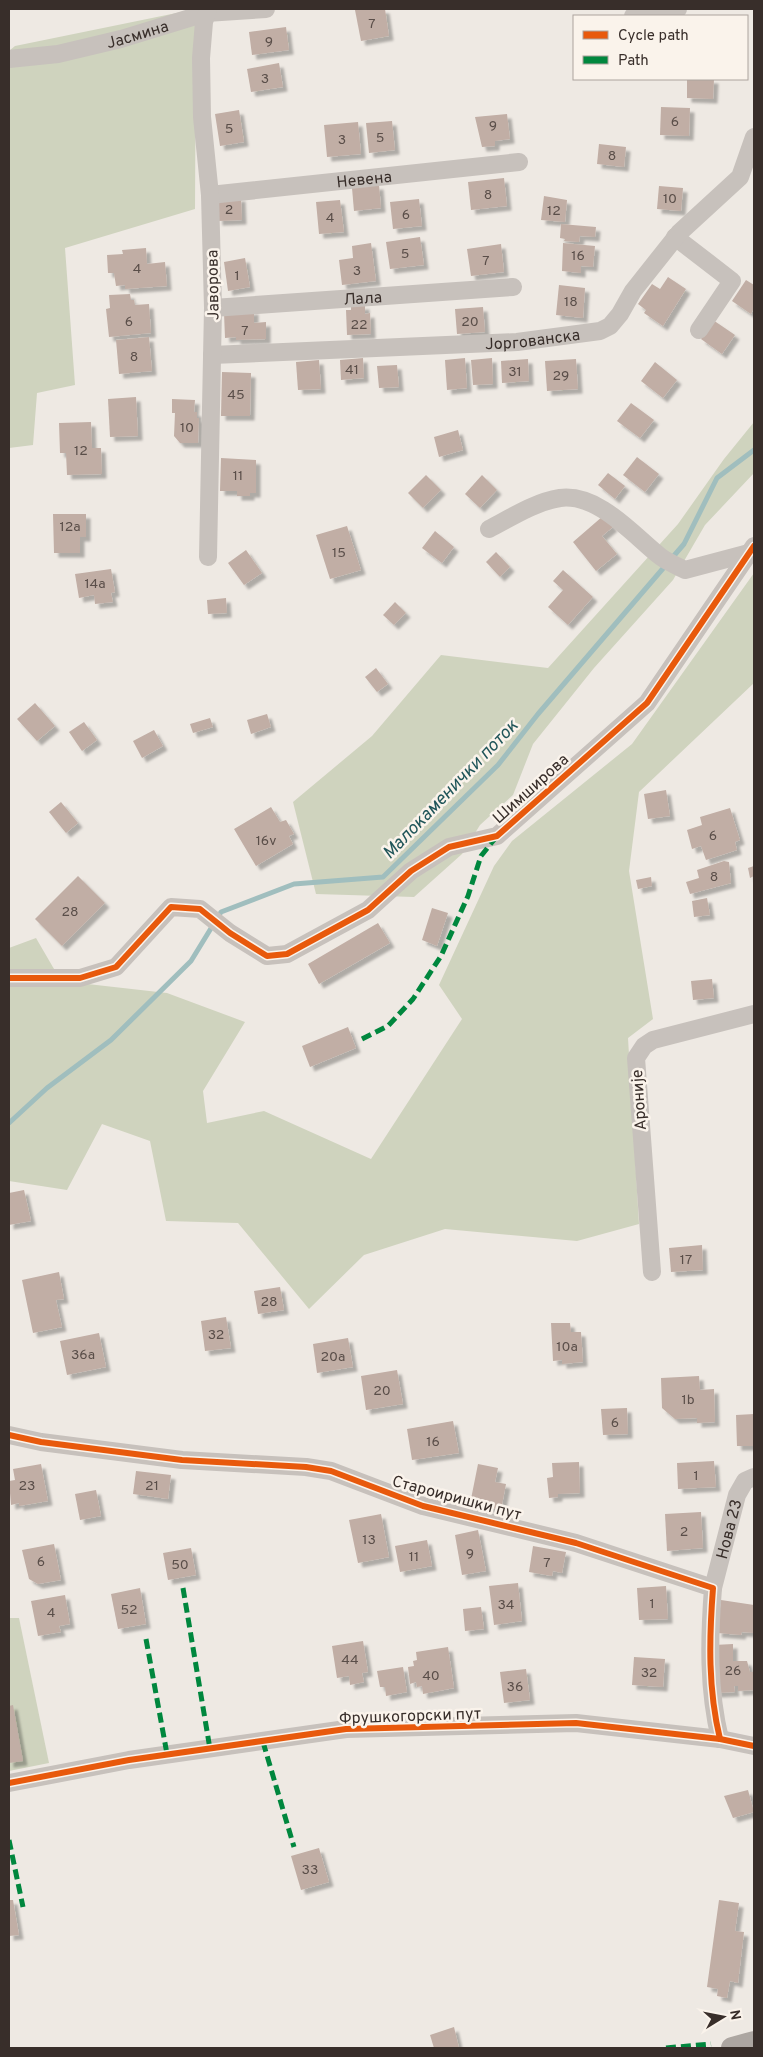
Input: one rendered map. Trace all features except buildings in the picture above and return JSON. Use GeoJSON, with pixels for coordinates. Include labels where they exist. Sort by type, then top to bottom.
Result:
{"type":"FeatureCollection","features":[{"type":"Feature","properties":{"kind":"main road"},"geometry":{"type":"LineString","coordinates":[[732,2048],[754,2042]]}},
{"type":"Feature","properties":{"kind":"street","name":"Јасмина"},"geometry":{"type":"LineString","coordinates":[[9,59],[58,54],[121,39],[207,11],[266,9]]}},
{"type":"Feature","properties":{"kind":"street"},"geometry":{"type":"LineString","coordinates":[[639,15],[678,9]]}},
{"type":"Feature","properties":{"kind":"street","name":"Јаворова"},"geometry":{"type":"LineString","coordinates":[[207,11],[201,58],[202,117],[210,195],[213,308],[208,557]]}},
{"type":"Feature","properties":{"kind":"street","name":"Јоргованска"},"geometry":{"type":"LineString","coordinates":[[212,355],[517,342],[600,331],[610,326],[620,314],[633,291],[675,237],[740,177],[754,137]]}},
{"type":"Feature","properties":{"kind":"street","name":"Невена"},"geometry":{"type":"LineString","coordinates":[[210,195],[519,162]]}},
{"type":"Feature","properties":{"kind":"street"},"geometry":{"type":"LineString","coordinates":[[675,237],[732,281],[699,330]]}},
{"type":"Feature","properties":{"kind":"street","name":"Лала"},"geometry":{"type":"LineString","coordinates":[[213,308],[513,287]]}},
{"type":"Feature","properties":{"kind":"street"},"geometry":{"type":"LineString","coordinates":[[489,528],[536,504],[562,498],[591,503],[623,523],[662,558],[684,570],[752,550]]}},
{"type":"Feature","properties":{"kind":"street","name":"Шимширова"},"geometry":{"type":"LineString","coordinates":[[9,978],[80,978],[116,968],[171,907],[200,909],[230,933],[267,956],[287,954],[368,910],[411,871],[448,847],[497,836],[647,703],[752,550]]}},
{"type":"Feature","properties":{"kind":"street","name":"Ароније"},"geometry":{"type":"LineString","coordinates":[[652,1272],[636,1058],[641,1049],[653,1040],[754,1014]]}},
{"type":"Feature","properties":{"kind":"street","name":"Староиришки пут"},"geometry":{"type":"LineString","coordinates":[[9,1435],[41,1442],[182,1460],[306,1466],[331,1471],[423,1506],[576,1543],[713,1588]]}},
{"type":"Feature","properties":{"kind":"street","name":"Нова 23"},"geometry":{"type":"LineString","coordinates":[[713,1588],[737,1495],[745,1481],[754,1477]]}},
{"type":"Feature","properties":{"kind":"street"},"geometry":{"type":"LineString","coordinates":[[713,1588],[710,1628],[711,1688],[712,1704],[720,1739]]}},
{"type":"Feature","properties":{"kind":"street","name":"Фрушкогорски пут"},"geometry":{"type":"LineString","coordinates":[[9,1782],[129,1760],[346,1730],[576,1723],[720,1739],[754,1746]]}},
{"type":"Feature","properties":{"kind":"green space"},"geometry":{"type":"Polygon","coordinates":[[[196,9],[195,209],[65,248],[75,385],[37,393],[33,445],[9,448],[9,51],[15,46],[196,9]]]}},
{"type":"Feature","properties":{"kind":"green space"},"geometry":{"type":"Polygon","coordinates":[[[754,422],[754,473],[705,525],[673,580],[594,668],[533,744],[513,795],[480,825],[462,854],[414,897],[316,894],[293,802],[372,736],[441,655],[548,668],[678,524],[724,459],[754,422]]]}},
{"type":"Feature","properties":{"kind":"green space"},"geometry":{"type":"Polygon","coordinates":[[[754,573],[754,683],[639,792],[629,871],[653,1019],[628,1038],[639,1224],[577,1241],[445,1229],[364,1255],[309,1309],[238,1223],[166,1221],[150,1141],[102,1124],[67,1190],[9,1181],[9,948],[36,938],[61,981],[167,993],[245,1022],[203,1091],[207,1123],[264,1111],[371,1159],[462,1019],[439,985],[494,866],[512,841],[632,744],[754,573]]]}},
{"type":"Feature","properties":{"kind":"green space"},"geometry":{"type":"Polygon","coordinates":[[[9,1618],[19,1618],[49,1763],[9,1771],[9,1618]]]}},
{"type":"Feature","properties":{"kind":"waterway","name":"Малокаменички поток"},"geometry":{"type":"LineString","coordinates":[[9,1123],[47,1088],[111,1040],[191,961],[221,912],[294,884],[383,877],[498,765],[538,714],[684,544],[717,478],[754,450]]}},
{"type":"Feature","properties":{"kind":"marked path"},"geometry":{"type":"LineString","coordinates":[[362,1039],[388,1026],[413,999],[441,956],[468,896],[481,856],[497,836]]}},
{"type":"Feature","properties":{"kind":"marked path"},"geometry":{"type":"LineString","coordinates":[[183,1588],[210,1749]]}},
{"type":"Feature","properties":{"kind":"marked path"},"geometry":{"type":"LineString","coordinates":[[146,1639],[167,1754]]}},
{"type":"Feature","properties":{"kind":"marked path"},"geometry":{"type":"LineString","coordinates":[[263,1742],[294,1847]]}},
{"type":"Feature","properties":{"kind":"marked path"},"geometry":{"type":"LineString","coordinates":[[9,1840],[23,1907]]}},
{"type":"Feature","properties":{"kind":"marked path"},"geometry":{"type":"LineString","coordinates":[[666,2048],[711,2044]]}},
{"type":"Feature","properties":{"kind":"cycle path"},"geometry":{"type":"LineString","coordinates":[[9,978],[80,978],[116,967],[171,907],[200,909],[230,933],[267,956],[287,954],[368,910],[411,871],[449,847],[497,836],[647,703],[754,546]]}},
{"type":"Feature","properties":{"kind":"cycle path"},"geometry":{"type":"LineString","coordinates":[[9,1435],[41,1442],[182,1460],[306,1467],[331,1471],[423,1506],[576,1543],[713,1588],[710,1664],[713,1702],[720,1739]]}},
{"type":"Feature","properties":{"kind":"cycle path"},"geometry":{"type":"LineString","coordinates":[[9,1783],[129,1760],[346,1729],[576,1723],[720,1739],[754,1746]]}}]}
